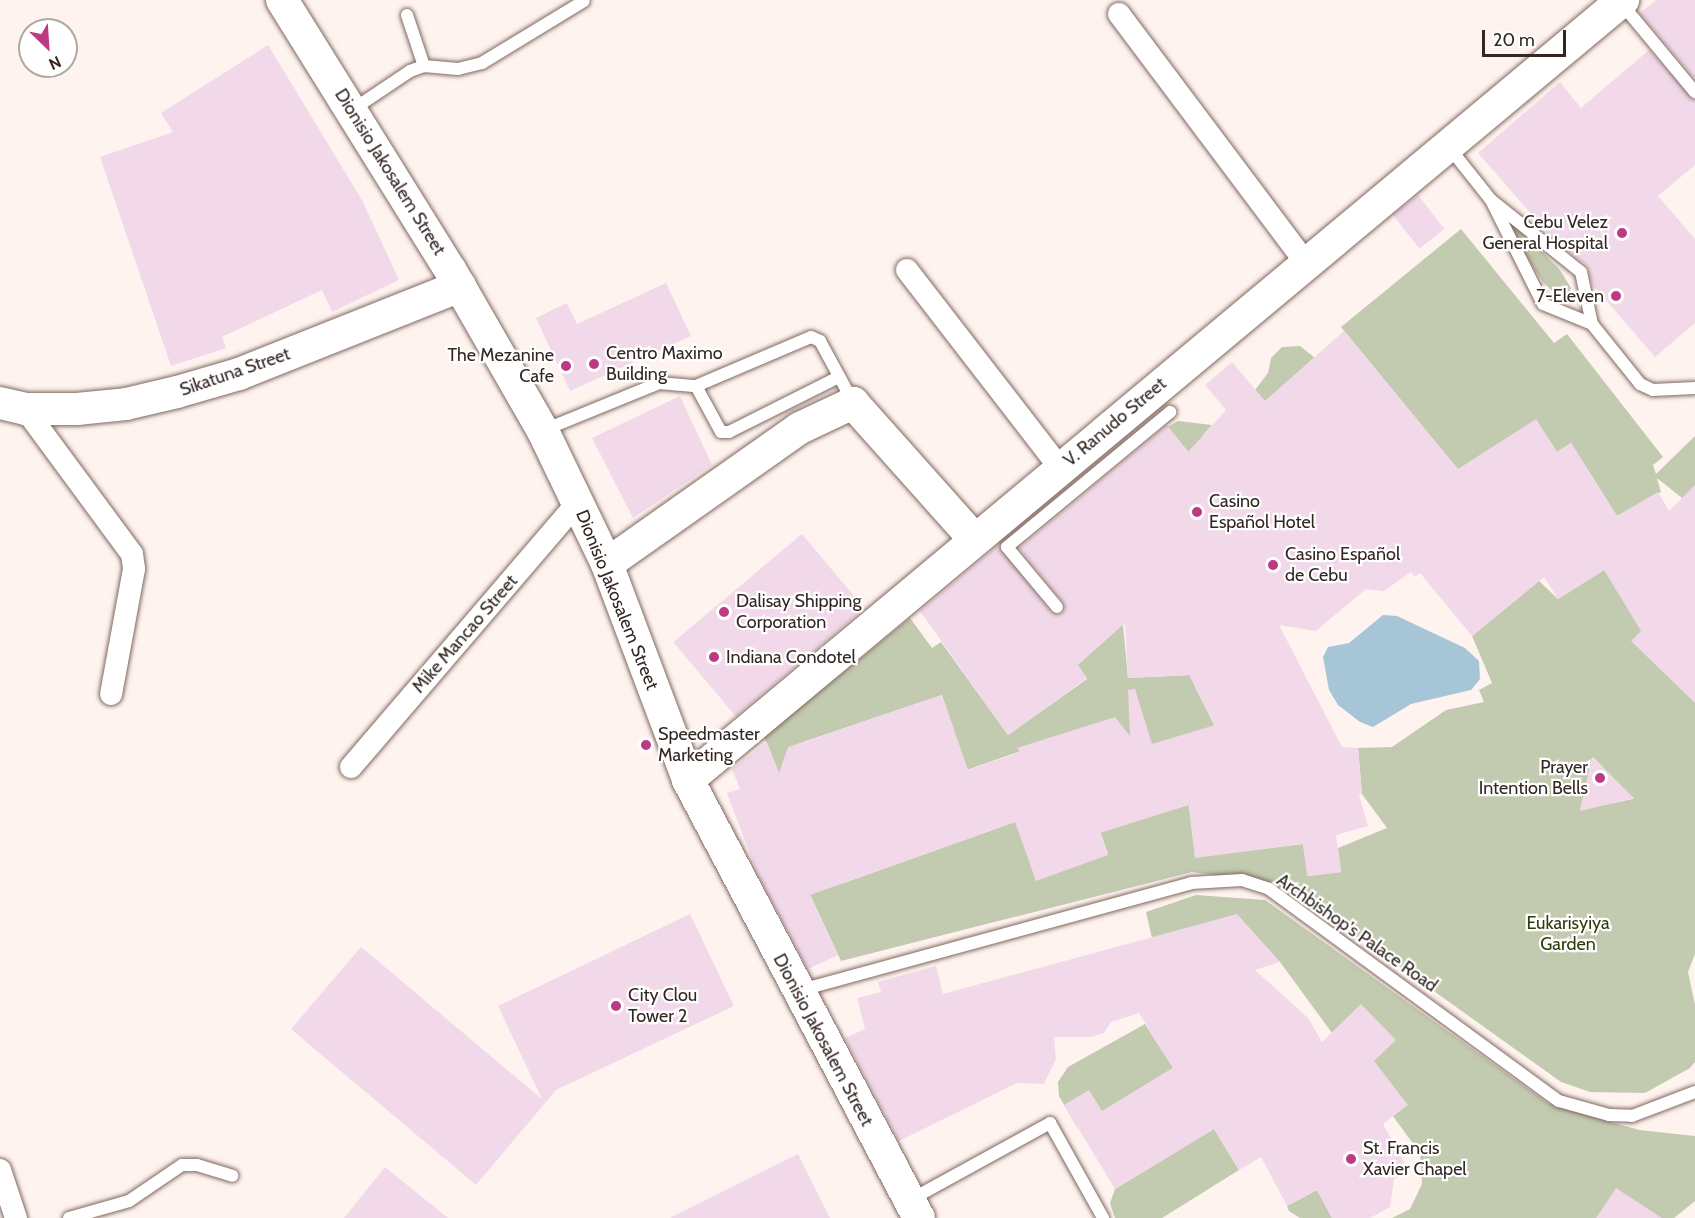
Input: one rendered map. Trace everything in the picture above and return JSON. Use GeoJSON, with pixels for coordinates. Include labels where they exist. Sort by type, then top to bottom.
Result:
{"type":"FeatureCollection","features":[{"type":"Feature","properties":{"kind":"street","name":"Dionisio Jakosalem Street"},"geometry":{"type":"LineString","coordinates":[[282,0],[460,286],[543,431],[607,564],[688,780],[796,991],[914,1209]]}},
{"type":"Feature","properties":{"kind":"street","name":"V. Ranudo Street"},"geometry":{"type":"LineString","coordinates":[[688,780],[974,539],[1010,527],[1060,468],[1622,1]]}},
{"type":"Feature","properties":{"kind":"street"},"geometry":{"type":"LineString","coordinates":[[1119,14],[1306,263]]}},
{"type":"Feature","properties":{"kind":"street"},"geometry":{"type":"LineString","coordinates":[[907,270],[1060,468]]}},
{"type":"Feature","properties":{"kind":"street","name":"Sikatuna Street"},"geometry":{"type":"LineString","coordinates":[[12,406],[77,409],[126,404],[198,386],[239,374],[460,286]]}},
{"type":"Feature","properties":{"kind":"street"},"geometry":{"type":"LineString","coordinates":[[607,564],[800,428],[846,390],[974,539]]}},
{"type":"Feature","properties":{"kind":"street"},"geometry":{"type":"LineString","coordinates":[[12,406],[132,554],[134,569],[111,694]]}},
{"type":"Feature","properties":{"kind":"street","name":"Mike Mancao Street"},"geometry":{"type":"LineString","coordinates":[[351,766],[578,502]]}},
{"type":"Feature","properties":{"kind":"street"},"geometry":{"type":"LineString","coordinates":[[0,1170],[16,1218]]}},
{"type":"Feature","properties":{"kind":"lane"},"geometry":{"type":"LineString","coordinates":[[351,111],[410,71],[424,66],[459,69],[482,63],[584,1]]}},
{"type":"Feature","properties":{"kind":"lane"},"geometry":{"type":"LineString","coordinates":[[1622,1],[1695,92]]}},
{"type":"Feature","properties":{"kind":"lane"},"geometry":{"type":"LineString","coordinates":[[407,15],[424,66]]}},
{"type":"Feature","properties":{"kind":"lane"},"geometry":{"type":"LineString","coordinates":[[1448,146],[1491,200],[1543,304],[1592,324]]}},
{"type":"Feature","properties":{"kind":"lane"},"geometry":{"type":"LineString","coordinates":[[1491,200],[1581,272],[1592,324],[1640,384],[1653,390],[1695,388]]}},
{"type":"Feature","properties":{"kind":"lane"},"geometry":{"type":"LineString","coordinates":[[543,431],[659,383],[696,386],[811,337],[820,341],[846,390],[729,432],[721,432],[696,386]]}},
{"type":"Feature","properties":{"kind":"lane"},"geometry":{"type":"LineString","coordinates":[[1057,607],[1007,547],[1010,527],[1170,412]]}},
{"type":"Feature","properties":{"kind":"lane","name":"Archbishop's Palace Road"},"geometry":{"type":"LineString","coordinates":[[796,991],[1191,883],[1242,880],[1269,890],[1559,1101],[1609,1115],[1632,1116],[1695,1092]]}},
{"type":"Feature","properties":{"kind":"lane"},"geometry":{"type":"LineString","coordinates":[[914,1209],[951,1177],[1050,1123],[1103,1218]]}},
{"type":"Feature","properties":{"kind":"lane"},"geometry":{"type":"LineString","coordinates":[[69,1218],[129,1201],[182,1165],[197,1165],[232,1176]]}},
{"type":"Feature","properties":{"kind":"green space"},"geometry":{"type":"Polygon","coordinates":[[[1509,223],[1515,224],[1560,270],[1571,288],[1568,297],[1560,299],[1543,282],[1508,228],[1509,223]]]}},
{"type":"Feature","properties":{"kind":"green space","name":"Eukarisyiya Garden"},"geometry":{"type":"Polygon","coordinates":[[[1461,229],[1554,343],[1567,334],[1663,457],[1653,465],[1656,474],[1695,436],[1695,954],[1688,972],[1695,1005],[1695,1062],[1690,1068],[1645,1093],[1590,1092],[1561,1082],[1375,949],[1273,882],[1192,872],[841,961],[807,888],[844,883],[1015,822],[1108,854],[1066,735],[828,819],[963,758],[942,695],[803,742],[793,807],[764,737],[910,618],[932,648],[941,642],[1008,735],[1087,679],[1065,647],[1123,625],[1128,678],[1212,674],[1195,687],[1244,783],[1187,790],[1195,857],[1303,844],[1308,876],[1341,872],[1338,848],[1387,828],[1362,794],[1358,748],[1392,747],[1446,710],[1484,702],[1479,690],[1492,683],[1472,636],[1539,581],[1558,599],[1604,570],[1681,509],[1682,498],[1657,478],[1661,492],[1617,516],[1571,443],[1557,452],[1536,420],[1471,461],[1500,507],[1493,512],[1341,327],[1461,229]],[[1593,757],[1580,810],[1633,798],[1593,757]]]}},
{"type":"Feature","properties":{"kind":"green space"},"geometry":{"type":"Polygon","coordinates":[[[1300,346],[1315,358],[1265,401],[1255,390],[1268,373],[1271,358],[1282,347],[1300,346]]]}},
{"type":"Feature","properties":{"kind":"green space"},"geometry":{"type":"Polygon","coordinates":[[[1178,421],[1212,425],[1203,435],[1203,451],[1194,459],[1168,427],[1178,421]]]}},
{"type":"Feature","properties":{"kind":"green space"},"geometry":{"type":"Polygon","coordinates":[[[1196,895],[1265,900],[1549,1104],[1639,1130],[1695,1136],[1695,1201],[1674,1218],[1392,1218],[1410,1209],[1422,1184],[1420,1153],[1280,962],[1237,915],[1152,938],[1146,912],[1196,895]]]}},
{"type":"Feature","properties":{"kind":"green space"},"geometry":{"type":"Polygon","coordinates":[[[1145,1024],[1173,1068],[1077,1127],[1059,1096],[1058,1082],[1068,1067],[1145,1024]]]}},
{"type":"Feature","properties":{"kind":"green space"},"geometry":{"type":"Polygon","coordinates":[[[1214,1129],[1239,1170],[1162,1218],[1115,1218],[1110,1203],[1115,1189],[1214,1129]]]}},
{"type":"Feature","properties":{"kind":"green space"},"geometry":{"type":"Polygon","coordinates":[[[1317,1190],[1332,1218],[1300,1218],[1289,1211],[1287,1206],[1317,1190]]]}},
{"type":"Feature","properties":{"kind":"water"},"geometry":{"type":"Polygon","coordinates":[[[1383,615],[1397,616],[1465,648],[1479,661],[1480,679],[1471,690],[1411,704],[1373,727],[1360,722],[1338,705],[1329,690],[1323,657],[1328,647],[1349,643],[1383,615]]]}},
{"type":"Feature","properties":{"kind":"building"},"geometry":{"type":"Polygon","coordinates":[[[1656,0],[1695,0],[1695,79],[1640,13],[1656,0]]]}},
{"type":"Feature","properties":{"kind":"building"},"geometry":{"type":"Polygon","coordinates":[[[268,45],[362,200],[399,280],[332,312],[322,290],[222,337],[226,348],[171,366],[100,157],[173,132],[161,113],[268,45]]]}},
{"type":"Feature","properties":{"kind":"building","name":"Cebu Velez General Hospital"},"geometry":{"type":"Polygon","coordinates":[[[1649,50],[1695,100],[1695,165],[1658,196],[1695,239],[1695,323],[1655,357],[1592,284],[1587,266],[1553,239],[1478,153],[1560,82],[1581,108],[1649,50]]]}},
{"type":"Feature","properties":{"kind":"building"},"geometry":{"type":"Polygon","coordinates":[[[1418,195],[1444,229],[1419,249],[1393,215],[1418,195]]]}},
{"type":"Feature","properties":{"kind":"building","name":"Centro Maximo Building"},"geometry":{"type":"Polygon","coordinates":[[[666,283],[691,336],[570,391],[536,318],[567,303],[577,324],[666,283]]]}},
{"type":"Feature","properties":{"kind":"building"},"geometry":{"type":"Polygon","coordinates":[[[1344,331],[1458,469],[1536,419],[1557,452],[1571,443],[1617,516],[1658,492],[1669,511],[1695,485],[1695,703],[1631,641],[1641,631],[1604,570],[1558,599],[1544,577],[1472,636],[1420,573],[1415,577],[1411,572],[1384,591],[1366,589],[1316,631],[1279,625],[1342,747],[1358,748],[1362,794],[1359,795],[1368,826],[1336,835],[1341,872],[1307,876],[1303,844],[1195,858],[1189,805],[1100,833],[1108,855],[1036,881],[1015,822],[810,895],[838,955],[808,969],[758,875],[727,793],[740,789],[732,769],[767,742],[779,773],[788,747],[942,695],[968,770],[1020,752],[1017,748],[1115,717],[1130,736],[1128,690],[1135,689],[1152,744],[1215,725],[1189,675],[1128,678],[1125,623],[1078,665],[1087,678],[1008,735],[920,611],[998,545],[1051,612],[1062,614],[1063,602],[1019,548],[1167,425],[1188,452],[1226,410],[1205,385],[1232,362],[1265,401],[1344,331]]]}},
{"type":"Feature","properties":{"kind":"building"},"geometry":{"type":"Polygon","coordinates":[[[680,396],[712,465],[633,518],[592,438],[680,396]]]}},
{"type":"Feature","properties":{"kind":"building"},"geometry":{"type":"Polygon","coordinates":[[[802,534],[864,608],[736,716],[673,642],[802,534]]]}},
{"type":"Feature","properties":{"kind":"building","name":"Prayer Intention Bells"},"geometry":{"type":"Polygon","coordinates":[[[1592,757],[1634,798],[1580,811],[1592,757]]]}},
{"type":"Feature","properties":{"kind":"building"},"geometry":{"type":"Polygon","coordinates":[[[690,914],[734,1006],[556,1090],[476,1185],[291,1029],[361,947],[542,1099],[498,1006],[690,914]]]}},
{"type":"Feature","properties":{"kind":"building"},"geometry":{"type":"Polygon","coordinates":[[[1237,914],[1280,962],[1255,970],[1308,1018],[1322,1042],[1361,1004],[1396,1040],[1374,1061],[1408,1105],[1383,1124],[1409,1171],[1394,1179],[1390,1207],[1370,1218],[1332,1218],[1317,1190],[1287,1206],[1261,1157],[1239,1170],[1214,1129],[1115,1189],[1064,1105],[1089,1090],[1102,1111],[1173,1068],[1139,1013],[1111,1022],[1104,1033],[1091,1037],[1054,1037],[1056,1059],[1044,1084],[1017,1083],[899,1141],[845,1038],[865,1029],[857,998],[881,992],[878,982],[936,966],[943,994],[1237,914]]]}},
{"type":"Feature","properties":{"kind":"building"},"geometry":{"type":"Polygon","coordinates":[[[798,1154],[830,1218],[670,1218],[798,1154]]]}},
{"type":"Feature","properties":{"kind":"building"},"geometry":{"type":"Polygon","coordinates":[[[385,1167],[448,1218],[344,1218],[385,1167]]]}},
{"type":"Feature","properties":{"kind":"building"},"geometry":{"type":"Polygon","coordinates":[[[1616,1188],[1662,1218],[1596,1218],[1616,1188]]]}},
{"type":"Feature","properties":{"kind":"place","name":"Cebu Velez General Hospital"},"geometry":{"type":"Point","coordinates":[1622,233]}},
{"type":"Feature","properties":{"kind":"place","name":"7-Eleven"},"geometry":{"type":"Point","coordinates":[1616,296]}},
{"type":"Feature","properties":{"kind":"place","name":"Centro Maximo Building"},"geometry":{"type":"Point","coordinates":[594,364]}},
{"type":"Feature","properties":{"kind":"place","name":"The Mezanine Cafe"},"geometry":{"type":"Point","coordinates":[566,366]}},
{"type":"Feature","properties":{"kind":"place","name":"Casino Español Hotel"},"geometry":{"type":"Point","coordinates":[1197,512]}},
{"type":"Feature","properties":{"kind":"place","name":"Casino Español de Cebu"},"geometry":{"type":"Point","coordinates":[1273,565]}},
{"type":"Feature","properties":{"kind":"place","name":"Dalisay Shipping Corporation"},"geometry":{"type":"Point","coordinates":[724,612]}},
{"type":"Feature","properties":{"kind":"place","name":"Indiana Condotel"},"geometry":{"type":"Point","coordinates":[714,657]}},
{"type":"Feature","properties":{"kind":"place","name":"Speedmaster Marketing"},"geometry":{"type":"Point","coordinates":[646,745]}},
{"type":"Feature","properties":{"kind":"place","name":"Prayer Intention Bells"},"geometry":{"type":"Point","coordinates":[1600,778]}},
{"type":"Feature","properties":{"kind":"place","name":"City Clou Tower 2"},"geometry":{"type":"Point","coordinates":[616,1006]}},
{"type":"Feature","properties":{"kind":"place","name":"St. Francis Xavier Chapel"},"geometry":{"type":"Point","coordinates":[1351,1159]}}]}
